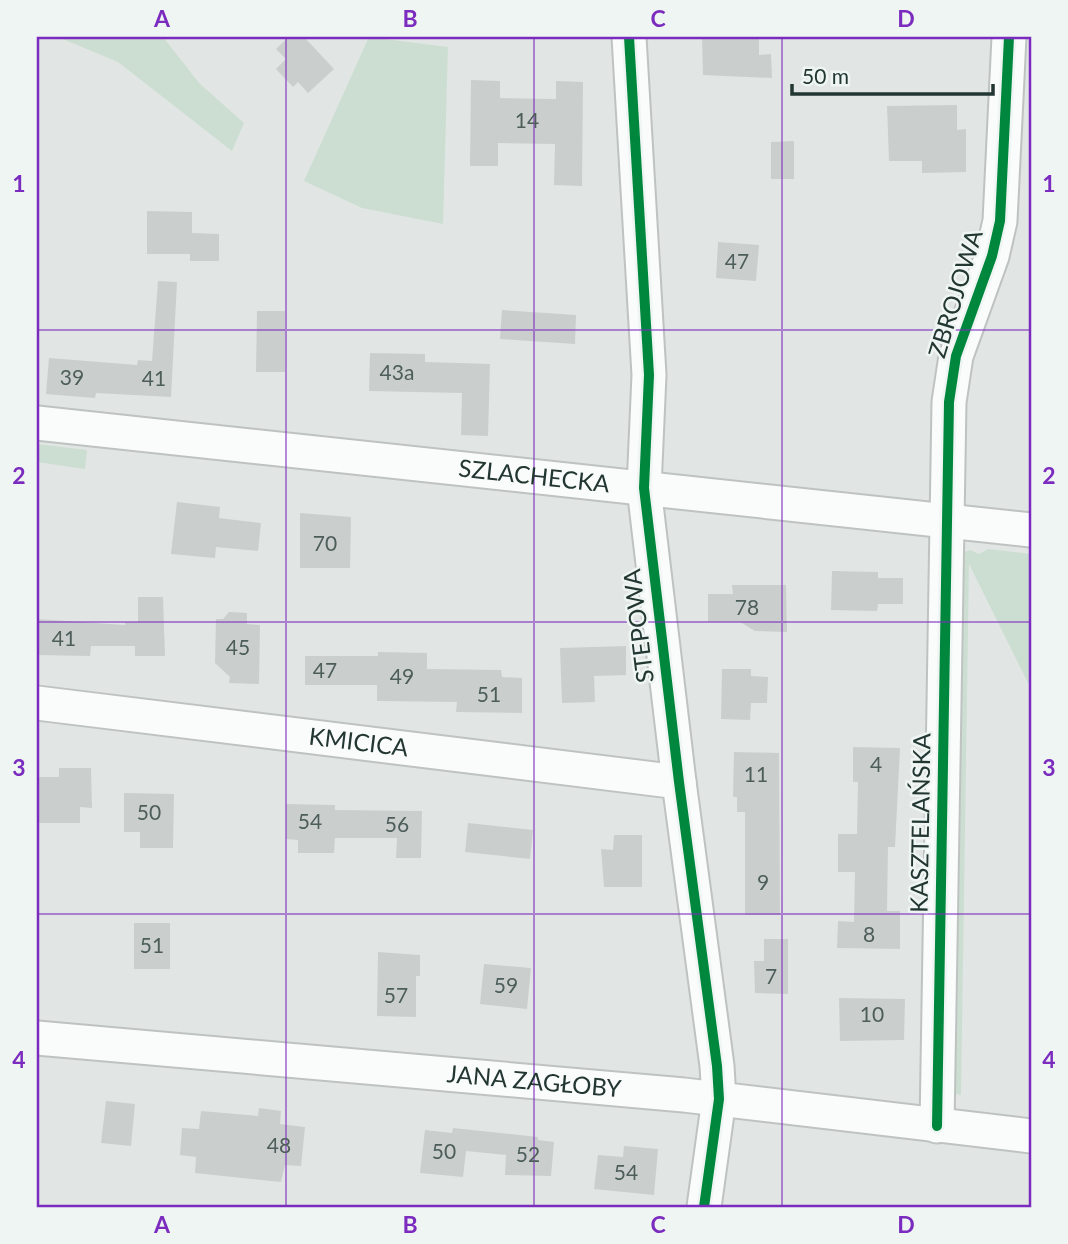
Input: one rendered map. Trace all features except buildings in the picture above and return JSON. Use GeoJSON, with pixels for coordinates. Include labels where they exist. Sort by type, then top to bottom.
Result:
{"type":"FeatureCollection","features":[{"type":"Feature","properties":{"kind":"street","name":"STEPOWA"},"geometry":{"type":"LineString","coordinates":[[629,37],[649,375],[644,488],[679,782],[717,1066],[719,1099],[704,1207]]}},
{"type":"Feature","properties":{"kind":"street","name":"ZBROJOWA"},"geometry":{"type":"LineString","coordinates":[[947,521],[949,402],[956,356],[992,256],[1000,221],[1009,37]]}},
{"type":"Feature","properties":{"kind":"street","name":"SZLACHECKA"},"geometry":{"type":"LineString","coordinates":[[37,423],[1031,530]]}},
{"type":"Feature","properties":{"kind":"street","name":"KASZTELAŃSKA"},"geometry":{"type":"LineString","coordinates":[[937,1126],[947,521]]}},
{"type":"Feature","properties":{"kind":"street","name":"KMICICA"},"geometry":{"type":"LineString","coordinates":[[37,703],[679,782]]}},
{"type":"Feature","properties":{"kind":"street","name":"JANA ZAGŁOBY"},"geometry":{"type":"LineString","coordinates":[[37,1038],[719,1099],[1031,1136]]}},
{"type":"Feature","properties":{"kind":"green space"},"geometry":{"type":"Polygon","coordinates":[[[58,37],[163,37],[199,83],[244,123],[232,151],[118,62],[58,37]]]}},
{"type":"Feature","properties":{"kind":"green space"},"geometry":{"type":"Polygon","coordinates":[[[369,37],[448,47],[443,224],[362,208],[304,181],[369,37]]]}},
{"type":"Feature","properties":{"kind":"green space"},"geometry":{"type":"Polygon","coordinates":[[[37,444],[87,450],[85,469],[37,462],[37,444]]]}},
{"type":"Feature","properties":{"kind":"green space"},"geometry":{"type":"Polygon","coordinates":[[[988,549],[1031,554],[1031,689],[969,564],[961,1095],[948,1092],[959,554],[970,550],[979,554],[988,549]]]}},
{"type":"Feature","properties":{"kind":"cycle path"},"geometry":{"type":"LineString","coordinates":[[629,37],[649,375],[644,488],[679,782],[717,1066],[719,1099],[704,1207]]}},
{"type":"Feature","properties":{"kind":"cycle path"},"geometry":{"type":"LineString","coordinates":[[937,1126],[949,402],[956,356],[992,256],[1000,221],[1009,37]]}}]}
